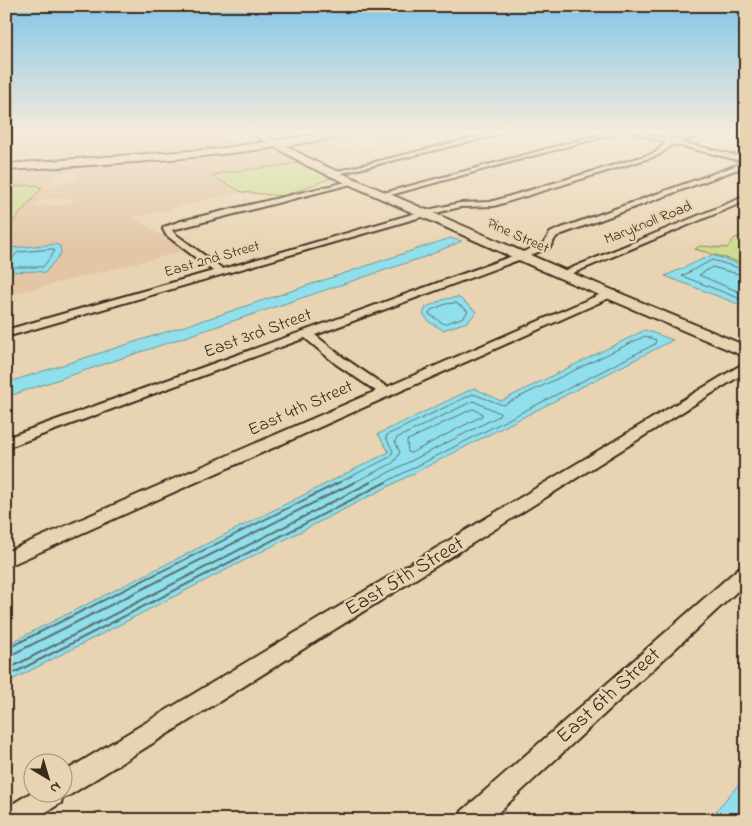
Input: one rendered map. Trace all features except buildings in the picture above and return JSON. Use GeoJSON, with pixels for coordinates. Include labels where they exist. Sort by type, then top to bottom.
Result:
{"type":"FeatureCollection","features":[{"type":"Feature","properties":{"kind":"main road","name":"Pine Street"},"geometry":{"type":"LineString","coordinates":[[331,172],[426,212],[562,274],[612,293],[746,352]]}},
{"type":"Feature","properties":{"kind":"street"},"geometry":{"type":"LineString","coordinates":[[334,173],[340,172]]}},
{"type":"Feature","properties":{"kind":"street"},"geometry":{"type":"LineString","coordinates":[[384,194],[468,172]]}},
{"type":"Feature","properties":{"kind":"street","name":"East 2nd Street"},"geometry":{"type":"LineString","coordinates":[[6,334],[426,212],[460,205],[491,204],[599,172]]}},
{"type":"Feature","properties":{"kind":"street","name":"East 3rd Street"},"geometry":{"type":"LineString","coordinates":[[6,443],[522,256],[547,245],[553,235],[559,232],[725,172]]}},
{"type":"Feature","properties":{"kind":"street"},"geometry":{"type":"LineString","coordinates":[[221,272],[170,235],[167,229],[184,222],[355,182]]}},
{"type":"Feature","properties":{"kind":"street","name":"Maryknoll Road"},"geometry":{"type":"LineString","coordinates":[[562,274],[746,198]]}},
{"type":"Feature","properties":{"kind":"street","name":"East 4th Street"},"geometry":{"type":"LineString","coordinates":[[6,560],[612,293]]}},
{"type":"Feature","properties":{"kind":"street"},"geometry":{"type":"LineString","coordinates":[[308,335],[340,361],[386,392]]}},
{"type":"Feature","properties":{"kind":"street","name":"East 5th Street"},"geometry":{"type":"LineString","coordinates":[[72,781],[746,366]]}},
{"type":"Feature","properties":{"kind":"street","name":"East 6th Street"},"geometry":{"type":"LineString","coordinates":[[471,820],[746,572]]}},
{"type":"Feature","properties":{"kind":"street"},"geometry":{"type":"LineString","coordinates":[[10,820],[36,804]]}},
{"type":"Feature","properties":{"kind":"shaded area"},"geometry":{"type":"Polygon","coordinates":[[[6,172],[246,172],[213,177],[242,192],[134,217],[184,251],[6,296],[6,272],[38,271],[42,273],[55,244],[23,246],[11,251],[6,259],[6,230],[42,188],[36,185],[6,187],[6,172]],[[57,173],[49,183],[72,182],[79,173],[57,173]],[[72,198],[43,199],[34,206],[68,205],[75,200],[72,198]]]}},
{"type":"Feature","properties":{"kind":"green space"},"geometry":{"type":"Polygon","coordinates":[[[321,172],[334,177],[283,196],[242,192],[212,176],[221,173],[321,172]]]}},
{"type":"Feature","properties":{"kind":"green space"},"geometry":{"type":"Polygon","coordinates":[[[36,185],[42,188],[6,230],[6,187],[36,185]]]}},
{"type":"Feature","properties":{"kind":"green space"},"geometry":{"type":"Polygon","coordinates":[[[746,235],[742,237],[746,240],[746,264],[695,249],[700,246],[727,248],[735,238],[746,235]]]}},
{"type":"Feature","properties":{"kind":"water"},"geometry":{"type":"Polygon","coordinates":[[[450,238],[462,241],[427,256],[6,397],[6,383],[450,238]]]}},
{"type":"Feature","properties":{"kind":"water"},"geometry":{"type":"Polygon","coordinates":[[[55,244],[60,246],[61,253],[45,273],[38,271],[6,272],[6,259],[11,248],[55,244]]]}},
{"type":"Feature","properties":{"kind":"water"},"geometry":{"type":"Polygon","coordinates":[[[712,255],[746,266],[746,307],[665,276],[712,255]]]}},
{"type":"Feature","properties":{"kind":"water"},"geometry":{"type":"Polygon","coordinates":[[[458,297],[477,312],[467,322],[443,330],[429,322],[423,314],[426,307],[445,299],[458,297]]]}},
{"type":"Feature","properties":{"kind":"water"},"geometry":{"type":"Polygon","coordinates":[[[645,330],[673,340],[6,683],[6,645],[389,452],[378,434],[474,388],[501,401],[645,330]]]}},
{"type":"Feature","properties":{"kind":"water"},"geometry":{"type":"Polygon","coordinates":[[[746,776],[746,820],[708,820],[746,776]]]}}]}
